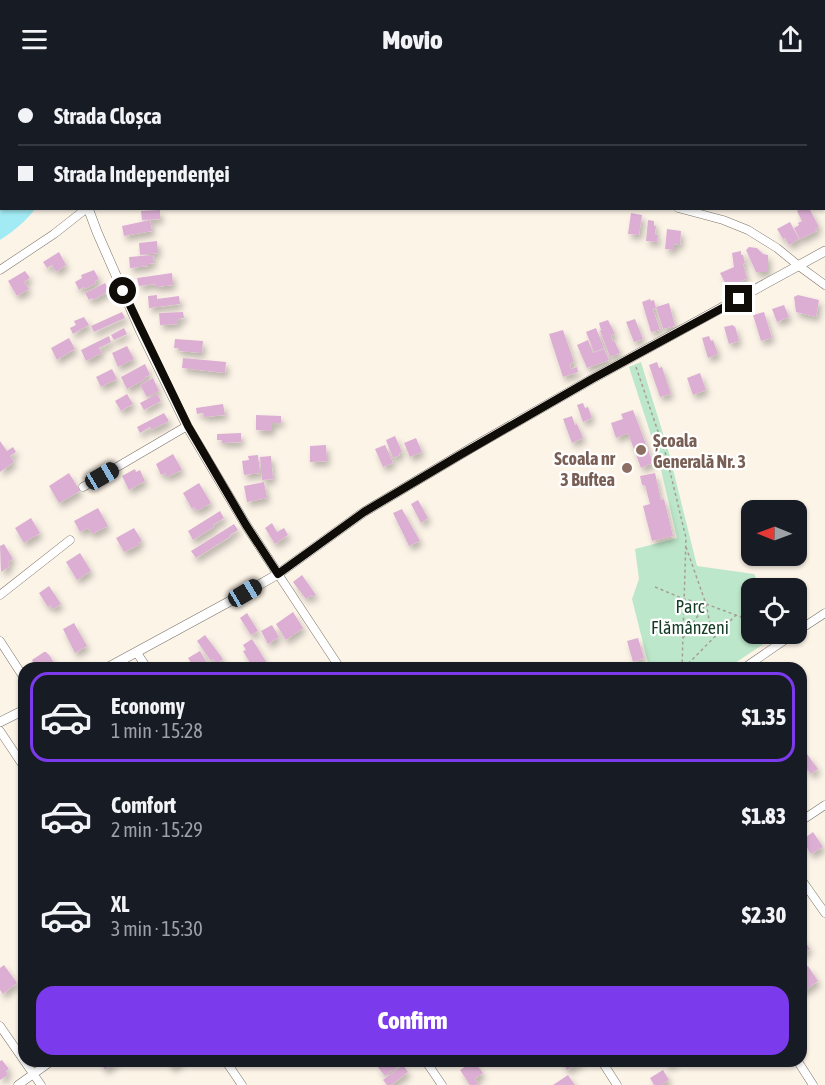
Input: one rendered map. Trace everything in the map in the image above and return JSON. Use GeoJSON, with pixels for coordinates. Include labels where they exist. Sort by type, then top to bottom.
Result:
{"type":"FeatureCollection","features":[{"type":"Feature","properties":{"kind":"street"},"geometry":{"type":"LineString","coordinates":[[0,270],[54,234],[84,210]]}},
{"type":"Feature","properties":{"kind":"street"},"geometry":{"type":"LineString","coordinates":[[88,210],[141,330],[188,426],[246,525],[336,662]]}},
{"type":"Feature","properties":{"kind":"street"},"geometry":{"type":"LineString","coordinates":[[686,210],[723,220],[748,230],[777,248],[825,285]]}},
{"type":"Feature","properties":{"kind":"street"},"geometry":{"type":"LineString","coordinates":[[119,662],[278,574],[364,512],[473,447],[825,252]]}},
{"type":"Feature","properties":{"kind":"street"},"geometry":{"type":"LineString","coordinates":[[83,487],[188,426]]}},
{"type":"Feature","properties":{"kind":"street"},"geometry":{"type":"LineString","coordinates":[[0,595],[70,540]]}},
{"type":"Feature","properties":{"kind":"street"},"geometry":{"type":"LineString","coordinates":[[807,625],[825,613]]}},
{"type":"Feature","properties":{"kind":"street"},"geometry":{"type":"LineString","coordinates":[[0,641],[18,669]]}},
{"type":"Feature","properties":{"kind":"street"},"geometry":{"type":"LineString","coordinates":[[753,662],[780,644]]}},
{"type":"Feature","properties":{"kind":"street"},"geometry":{"type":"LineString","coordinates":[[137,653],[143,662]]}},
{"type":"Feature","properties":{"kind":"street"},"geometry":{"type":"LineString","coordinates":[[0,722],[18,713]]}},
{"type":"Feature","properties":{"kind":"street"},"geometry":{"type":"LineString","coordinates":[[0,731],[18,757]]}},
{"type":"Feature","properties":{"kind":"street"},"geometry":{"type":"LineString","coordinates":[[807,817],[825,805]]}},
{"type":"Feature","properties":{"kind":"street"},"geometry":{"type":"LineString","coordinates":[[807,888],[825,913]]}},
{"type":"Feature","properties":{"kind":"street"},"geometry":{"type":"LineString","coordinates":[[0,1026],[18,1052]]}},
{"type":"Feature","properties":{"kind":"street"},"geometry":{"type":"LineString","coordinates":[[28,1067],[40,1085]]}},
{"type":"Feature","properties":{"kind":"street"},"geometry":{"type":"LineString","coordinates":[[18,1085],[43,1067]]}},
{"type":"Feature","properties":{"kind":"street"},"geometry":{"type":"LineString","coordinates":[[230,1067],[242,1085]]}},
{"type":"Feature","properties":{"kind":"street"},"geometry":{"type":"LineString","coordinates":[[430,1067],[442,1085]]}},
{"type":"Feature","properties":{"kind":"street"},"geometry":{"type":"LineString","coordinates":[[605,1067],[617,1085]]}},
{"type":"Feature","properties":{"kind":"street"},"geometry":{"type":"LineString","coordinates":[[801,1067],[813,1085]]}},
{"type":"Feature","properties":{"kind":"path"},"geometry":{"type":"LineString","coordinates":[[633,357],[666,455],[686,538],[683,662]]}},
{"type":"Feature","properties":{"kind":"path"},"geometry":{"type":"LineString","coordinates":[[686,546],[706,604],[713,639]]}},
{"type":"Feature","properties":{"kind":"path"},"geometry":{"type":"LineString","coordinates":[[655,587],[684,599],[706,604],[741,617]]}},
{"type":"Feature","properties":{"kind":"path"},"geometry":{"type":"LineString","coordinates":[[683,638],[706,604]]}},
{"type":"Feature","properties":{"kind":"path"},"geometry":{"type":"LineString","coordinates":[[689,662],[736,615]]}},
{"type":"Feature","properties":{"kind":"green space","name":"Parc Flămânzeni"},"geometry":{"type":"Polygon","coordinates":[[[641,362],[669,453],[697,566],[754,574],[756,578],[741,578],[741,644],[764,644],[736,662],[648,662],[632,599],[639,579],[635,549],[677,538],[658,457],[629,367],[641,362]]]}},
{"type":"Feature","properties":{"kind":"water"},"geometry":{"type":"Polygon","coordinates":[[[0,210],[34,210],[19,226],[0,240],[0,210]]]}},
{"type":"Feature","properties":{"kind":"building"},"geometry":{"type":"Polygon","coordinates":[[[160,210],[160,219],[142,220],[141,211],[160,210]]]}},
{"type":"Feature","properties":{"kind":"building"},"geometry":{"type":"Polygon","coordinates":[[[810,210],[819,227],[815,229],[817,231],[800,239],[794,228],[802,221],[797,211],[810,210]]]}},
{"type":"Feature","properties":{"kind":"building"},"geometry":{"type":"Polygon","coordinates":[[[631,213],[642,215],[639,235],[628,234],[631,213]]]}},
{"type":"Feature","properties":{"kind":"building"},"geometry":{"type":"Polygon","coordinates":[[[150,220],[152,231],[124,236],[122,226],[150,220]]]}},
{"type":"Feature","properties":{"kind":"building"},"geometry":{"type":"Polygon","coordinates":[[[648,220],[654,221],[655,234],[658,235],[657,242],[646,241],[648,220]]]}},
{"type":"Feature","properties":{"kind":"building"},"geometry":{"type":"Polygon","coordinates":[[[790,222],[799,239],[789,245],[777,229],[790,222]]]}},
{"type":"Feature","properties":{"kind":"building"},"geometry":{"type":"Polygon","coordinates":[[[667,229],[681,231],[680,245],[674,244],[674,250],[665,249],[667,229]]]}},
{"type":"Feature","properties":{"kind":"building"},"geometry":{"type":"Polygon","coordinates":[[[157,241],[158,253],[140,255],[139,243],[157,241]]]}},
{"type":"Feature","properties":{"kind":"building"},"geometry":{"type":"Polygon","coordinates":[[[749,247],[757,248],[763,254],[768,255],[768,272],[756,272],[746,250],[749,247]]]}},
{"type":"Feature","properties":{"kind":"building"},"geometry":{"type":"Polygon","coordinates":[[[741,251],[747,278],[728,289],[720,273],[734,267],[732,253],[741,251]]]}},
{"type":"Feature","properties":{"kind":"building"},"geometry":{"type":"Polygon","coordinates":[[[59,252],[66,265],[56,272],[52,265],[47,268],[43,262],[59,252]]]}},
{"type":"Feature","properties":{"kind":"building"},"geometry":{"type":"Polygon","coordinates":[[[153,255],[154,263],[130,268],[129,257],[153,255]]]}},
{"type":"Feature","properties":{"kind":"building"},"geometry":{"type":"Polygon","coordinates":[[[94,270],[99,279],[95,281],[96,283],[79,290],[75,282],[82,278],[81,275],[94,270]]]}},
{"type":"Feature","properties":{"kind":"building"},"geometry":{"type":"Polygon","coordinates":[[[25,271],[30,278],[24,282],[29,289],[17,296],[8,281],[25,271]]]}},
{"type":"Feature","properties":{"kind":"building"},"geometry":{"type":"Polygon","coordinates":[[[172,273],[173,285],[139,286],[137,278],[172,273]]]}},
{"type":"Feature","properties":{"kind":"building"},"geometry":{"type":"Polygon","coordinates":[[[105,283],[109,291],[89,300],[85,293],[105,283]]]}},
{"type":"Feature","properties":{"kind":"building"},"geometry":{"type":"Polygon","coordinates":[[[157,295],[157,299],[179,296],[180,304],[149,308],[148,296],[157,295]]]}},
{"type":"Feature","properties":{"kind":"building"},"geometry":{"type":"Polygon","coordinates":[[[798,295],[819,300],[816,317],[796,312],[794,297],[798,295]]]}},
{"type":"Feature","properties":{"kind":"building"},"geometry":{"type":"Polygon","coordinates":[[[654,300],[656,308],[653,309],[660,330],[651,332],[642,302],[654,300]]]}},
{"type":"Feature","properties":{"kind":"building"},"geometry":{"type":"Polygon","coordinates":[[[669,303],[675,326],[663,329],[656,307],[669,303]]]}},
{"type":"Feature","properties":{"kind":"building"},"geometry":{"type":"Polygon","coordinates":[[[784,305],[789,317],[777,322],[772,309],[784,305]]]}},
{"type":"Feature","properties":{"kind":"building"},"geometry":{"type":"Polygon","coordinates":[[[122,312],[125,318],[94,332],[91,326],[122,312]]]}},
{"type":"Feature","properties":{"kind":"building"},"geometry":{"type":"Polygon","coordinates":[[[183,312],[184,318],[178,319],[178,324],[160,325],[159,313],[183,312]]]}},
{"type":"Feature","properties":{"kind":"building"},"geometry":{"type":"Polygon","coordinates":[[[764,312],[772,338],[761,341],[753,315],[764,312]]]}},
{"type":"Feature","properties":{"kind":"building"},"geometry":{"type":"Polygon","coordinates":[[[84,317],[89,325],[73,334],[70,328],[76,325],[74,321],[84,317]]]}},
{"type":"Feature","properties":{"kind":"building"},"geometry":{"type":"Polygon","coordinates":[[[635,319],[643,339],[634,342],[626,322],[635,319]]]}},
{"type":"Feature","properties":{"kind":"building"},"geometry":{"type":"Polygon","coordinates":[[[608,320],[615,334],[611,335],[613,342],[620,353],[610,357],[599,323],[608,320]]]}},
{"type":"Feature","properties":{"kind":"building"},"geometry":{"type":"Polygon","coordinates":[[[733,325],[739,341],[729,344],[724,327],[733,325]]]}},
{"type":"Feature","properties":{"kind":"building"},"geometry":{"type":"Polygon","coordinates":[[[124,328],[127,334],[114,340],[111,335],[124,328]]]}},
{"type":"Feature","properties":{"kind":"building"},"geometry":{"type":"Polygon","coordinates":[[[596,328],[604,348],[594,352],[586,332],[596,328]]]}},
{"type":"Feature","properties":{"kind":"building"},"geometry":{"type":"Polygon","coordinates":[[[563,330],[574,362],[570,364],[571,369],[577,367],[578,372],[563,377],[549,334],[563,330]]]}},
{"type":"Feature","properties":{"kind":"building"},"geometry":{"type":"Polygon","coordinates":[[[109,336],[111,342],[99,348],[102,353],[86,361],[81,350],[109,336]]]}},
{"type":"Feature","properties":{"kind":"building"},"geometry":{"type":"Polygon","coordinates":[[[709,336],[718,354],[708,358],[702,338],[709,336]]]}},
{"type":"Feature","properties":{"kind":"building"},"geometry":{"type":"Polygon","coordinates":[[[69,338],[75,349],[57,360],[51,348],[69,338]]]}},
{"type":"Feature","properties":{"kind":"building"},"geometry":{"type":"Polygon","coordinates":[[[175,339],[203,341],[202,353],[179,351],[179,348],[174,348],[175,339]]]}},
{"type":"Feature","properties":{"kind":"building"},"geometry":{"type":"Polygon","coordinates":[[[588,340],[593,353],[604,349],[609,360],[587,368],[577,345],[588,340]]]}},
{"type":"Feature","properties":{"kind":"building"},"geometry":{"type":"Polygon","coordinates":[[[127,346],[134,359],[118,367],[112,353],[127,346]]]}},
{"type":"Feature","properties":{"kind":"building"},"geometry":{"type":"Polygon","coordinates":[[[183,358],[226,362],[225,373],[182,368],[183,358]]]}},
{"type":"Feature","properties":{"kind":"building"},"geometry":{"type":"Polygon","coordinates":[[[657,362],[659,368],[662,367],[671,394],[660,397],[649,365],[657,362]]]}},
{"type":"Feature","properties":{"kind":"building"},"geometry":{"type":"Polygon","coordinates":[[[145,364],[150,375],[127,389],[121,377],[145,364]]]}},
{"type":"Feature","properties":{"kind":"building"},"geometry":{"type":"Polygon","coordinates":[[[112,369],[117,379],[101,387],[96,377],[112,369]]]}},
{"type":"Feature","properties":{"kind":"building"},"geometry":{"type":"Polygon","coordinates":[[[700,373],[706,390],[693,395],[687,378],[700,373]]]}},
{"type":"Feature","properties":{"kind":"building"},"geometry":{"type":"Polygon","coordinates":[[[153,378],[159,391],[147,397],[140,385],[153,378]]]}},
{"type":"Feature","properties":{"kind":"building"},"geometry":{"type":"Polygon","coordinates":[[[127,394],[133,404],[121,411],[115,401],[127,394]]]}},
{"type":"Feature","properties":{"kind":"building"},"geometry":{"type":"Polygon","coordinates":[[[157,394],[161,401],[144,410],[140,403],[157,394]]]}},
{"type":"Feature","properties":{"kind":"building"},"geometry":{"type":"Polygon","coordinates":[[[583,403],[585,408],[588,407],[592,418],[583,422],[577,405],[583,403]]]}},
{"type":"Feature","properties":{"kind":"building"},"geometry":{"type":"Polygon","coordinates":[[[223,404],[225,415],[204,417],[203,413],[197,414],[196,408],[223,404]]]}},
{"type":"Feature","properties":{"kind":"building","name":"Școala Generală Nr. 3"},"geometry":{"type":"Polygon","coordinates":[[[633,410],[653,463],[641,468],[628,433],[616,438],[611,423],[623,419],[621,414],[633,410]]]}},
{"type":"Feature","properties":{"kind":"building"},"geometry":{"type":"Polygon","coordinates":[[[164,413],[169,421],[140,433],[137,427],[164,413]]]}},
{"type":"Feature","properties":{"kind":"building"},"geometry":{"type":"Polygon","coordinates":[[[256,415],[281,416],[281,423],[272,423],[272,431],[256,430],[256,415]]]}},
{"type":"Feature","properties":{"kind":"building"},"geometry":{"type":"Polygon","coordinates":[[[572,416],[583,438],[572,443],[563,419],[572,416]]]}},
{"type":"Feature","properties":{"kind":"building"},"geometry":{"type":"Polygon","coordinates":[[[241,433],[241,442],[222,443],[222,440],[217,440],[217,434],[241,433]]]}},
{"type":"Feature","properties":{"kind":"building"},"geometry":{"type":"Polygon","coordinates":[[[395,436],[402,452],[393,458],[386,440],[395,436]]]}},
{"type":"Feature","properties":{"kind":"building"},"geometry":{"type":"Polygon","coordinates":[[[416,438],[422,452],[410,457],[404,443],[416,438]]]}},
{"type":"Feature","properties":{"kind":"building"},"geometry":{"type":"Polygon","coordinates":[[[0,441],[7,451],[13,447],[16,452],[10,456],[14,462],[0,472],[0,441]]]}},
{"type":"Feature","properties":{"kind":"building"},"geometry":{"type":"Polygon","coordinates":[[[326,445],[327,461],[310,462],[310,446],[326,445]]]}},
{"type":"Feature","properties":{"kind":"building"},"geometry":{"type":"Polygon","coordinates":[[[385,445],[393,463],[383,467],[375,449],[385,445]]]}},
{"type":"Feature","properties":{"kind":"building"},"geometry":{"type":"Polygon","coordinates":[[[173,454],[182,470],[167,477],[165,473],[161,475],[156,464],[173,454]]]}},
{"type":"Feature","properties":{"kind":"building"},"geometry":{"type":"Polygon","coordinates":[[[258,455],[260,473],[244,475],[242,461],[249,460],[248,456],[258,455]]]}},
{"type":"Feature","properties":{"kind":"building"},"geometry":{"type":"Polygon","coordinates":[[[271,456],[273,479],[262,480],[260,457],[271,456]]]}},
{"type":"Feature","properties":{"kind":"building"},"geometry":{"type":"Polygon","coordinates":[[[135,469],[136,472],[140,470],[145,481],[129,490],[122,476],[135,469]]]}},
{"type":"Feature","properties":{"kind":"building"},"geometry":{"type":"Polygon","coordinates":[[[69,473],[80,491],[59,503],[49,486],[69,473]]]}},
{"type":"Feature","properties":{"kind":"building"},"geometry":{"type":"Polygon","coordinates":[[[655,473],[673,536],[652,541],[643,506],[650,504],[640,476],[655,473]]]}},
{"type":"Feature","properties":{"kind":"building"},"geometry":{"type":"Polygon","coordinates":[[[264,482],[267,498],[247,502],[244,486],[264,482]]]}},
{"type":"Feature","properties":{"kind":"building"},"geometry":{"type":"Polygon","coordinates":[[[199,483],[211,503],[197,511],[194,507],[192,509],[183,493],[199,483]]]}},
{"type":"Feature","properties":{"kind":"building"},"geometry":{"type":"Polygon","coordinates":[[[418,500],[428,518],[421,523],[411,504],[418,500]]]}},
{"type":"Feature","properties":{"kind":"building"},"geometry":{"type":"Polygon","coordinates":[[[98,508],[108,526],[92,534],[88,528],[80,532],[74,521],[98,508]]]}},
{"type":"Feature","properties":{"kind":"building"},"geometry":{"type":"Polygon","coordinates":[[[402,509],[420,541],[409,546],[393,513],[402,509]]]}},
{"type":"Feature","properties":{"kind":"building"},"geometry":{"type":"Polygon","coordinates":[[[220,511],[224,518],[193,540],[188,531],[220,511]]]}},
{"type":"Feature","properties":{"kind":"building"},"geometry":{"type":"Polygon","coordinates":[[[31,518],[40,533],[24,543],[15,528],[31,518]]]}},
{"type":"Feature","properties":{"kind":"building"},"geometry":{"type":"Polygon","coordinates":[[[272,523],[277,532],[284,528],[288,535],[275,544],[265,528],[272,523]]]}},
{"type":"Feature","properties":{"kind":"building"},"geometry":{"type":"Polygon","coordinates":[[[234,524],[238,530],[196,558],[191,551],[234,524]]]}},
{"type":"Feature","properties":{"kind":"building"},"geometry":{"type":"Polygon","coordinates":[[[134,528],[142,541],[138,543],[139,545],[124,552],[116,538],[134,528]]]}},
{"type":"Feature","properties":{"kind":"building"},"geometry":{"type":"Polygon","coordinates":[[[4,544],[13,559],[8,562],[10,566],[1,572],[0,546],[4,544]]]}},
{"type":"Feature","properties":{"kind":"building"},"geometry":{"type":"Polygon","coordinates":[[[80,553],[91,571],[77,580],[66,562],[80,553]]]}},
{"type":"Feature","properties":{"kind":"building"},"geometry":{"type":"Polygon","coordinates":[[[302,575],[316,595],[312,597],[311,595],[306,599],[293,582],[302,575]]]}},
{"type":"Feature","properties":{"kind":"building"},"geometry":{"type":"Polygon","coordinates":[[[49,586],[61,604],[53,609],[51,605],[48,607],[39,593],[49,586]]]}},
{"type":"Feature","properties":{"kind":"building"},"geometry":{"type":"Polygon","coordinates":[[[293,612],[303,628],[286,640],[276,624],[293,612]]]}},
{"type":"Feature","properties":{"kind":"building"},"geometry":{"type":"Polygon","coordinates":[[[247,613],[258,631],[251,635],[240,618],[247,613]]]}},
{"type":"Feature","properties":{"kind":"building"},"geometry":{"type":"Polygon","coordinates":[[[74,623],[87,646],[75,653],[63,629],[74,623]]]}},
{"type":"Feature","properties":{"kind":"building"},"geometry":{"type":"Polygon","coordinates":[[[272,625],[279,637],[268,644],[261,631],[272,625]]]}},
{"type":"Feature","properties":{"kind":"building"},"geometry":{"type":"Polygon","coordinates":[[[205,635],[223,659],[219,662],[213,659],[211,661],[197,641],[205,635]]]}},
{"type":"Feature","properties":{"kind":"building"},"geometry":{"type":"Polygon","coordinates":[[[638,638],[644,658],[633,662],[627,641],[638,638]]]}},
{"type":"Feature","properties":{"kind":"building"},"geometry":{"type":"Polygon","coordinates":[[[252,639],[266,662],[249,662],[243,651],[246,650],[243,645],[252,639]]]}},
{"type":"Feature","properties":{"kind":"building"},"geometry":{"type":"Polygon","coordinates":[[[200,651],[206,662],[190,662],[188,658],[200,651]]]}},
{"type":"Feature","properties":{"kind":"building"},"geometry":{"type":"Polygon","coordinates":[[[46,652],[53,662],[33,662],[32,660],[46,652]]]}},
{"type":"Feature","properties":{"kind":"building"},"geometry":{"type":"Polygon","coordinates":[[[807,754],[818,769],[811,774],[807,769],[807,754]]]}},
{"type":"Feature","properties":{"kind":"building"},"geometry":{"type":"Polygon","coordinates":[[[813,832],[823,847],[811,854],[807,848],[807,836],[813,832]]]}},
{"type":"Feature","properties":{"kind":"building"},"geometry":{"type":"Polygon","coordinates":[[[4,965],[17,983],[3,994],[0,990],[0,968],[4,965]]]}},
{"type":"Feature","properties":{"kind":"building"},"geometry":{"type":"Polygon","coordinates":[[[807,967],[818,981],[807,989],[807,967]]]}},
{"type":"Feature","properties":{"kind":"building"},"geometry":{"type":"Polygon","coordinates":[[[2,1060],[9,1069],[6,1071],[8,1075],[0,1080],[0,1061],[2,1060]]]}},
{"type":"Feature","properties":{"kind":"building"},"geometry":{"type":"Polygon","coordinates":[[[378,1067],[397,1067],[385,1076],[378,1067]]]}},
{"type":"Feature","properties":{"kind":"building"},"geometry":{"type":"Polygon","coordinates":[[[400,1067],[404,1067],[408,1072],[391,1085],[387,1085],[383,1080],[400,1067]]]}},
{"type":"Feature","properties":{"kind":"building"},"geometry":{"type":"Polygon","coordinates":[[[465,1067],[478,1067],[483,1073],[475,1079],[478,1083],[476,1085],[470,1085],[460,1070],[465,1067]]]}},
{"type":"Feature","properties":{"kind":"building"},"geometry":{"type":"Polygon","coordinates":[[[663,1070],[669,1080],[661,1085],[654,1085],[650,1078],[663,1070]]]}},
{"type":"Feature","properties":{"kind":"building"},"geometry":{"type":"Polygon","coordinates":[[[568,1075],[575,1085],[553,1085],[568,1075]]]}},
{"type":"Feature","properties":{"kind":"place","name":"Școala Generală Nr. 3"},"geometry":{"type":"Point","coordinates":[641,450]}},
{"type":"Feature","properties":{"kind":"place","name":"Scoala nr 3 Buftea"},"geometry":{"type":"Point","coordinates":[627,468]}},
{"type":"Feature","properties":{"kind":"route"},"geometry":{"type":"LineString","coordinates":[[123,291],[188,426],[246,525],[278,574],[364,512],[592,379],[739,299]]}}]}
